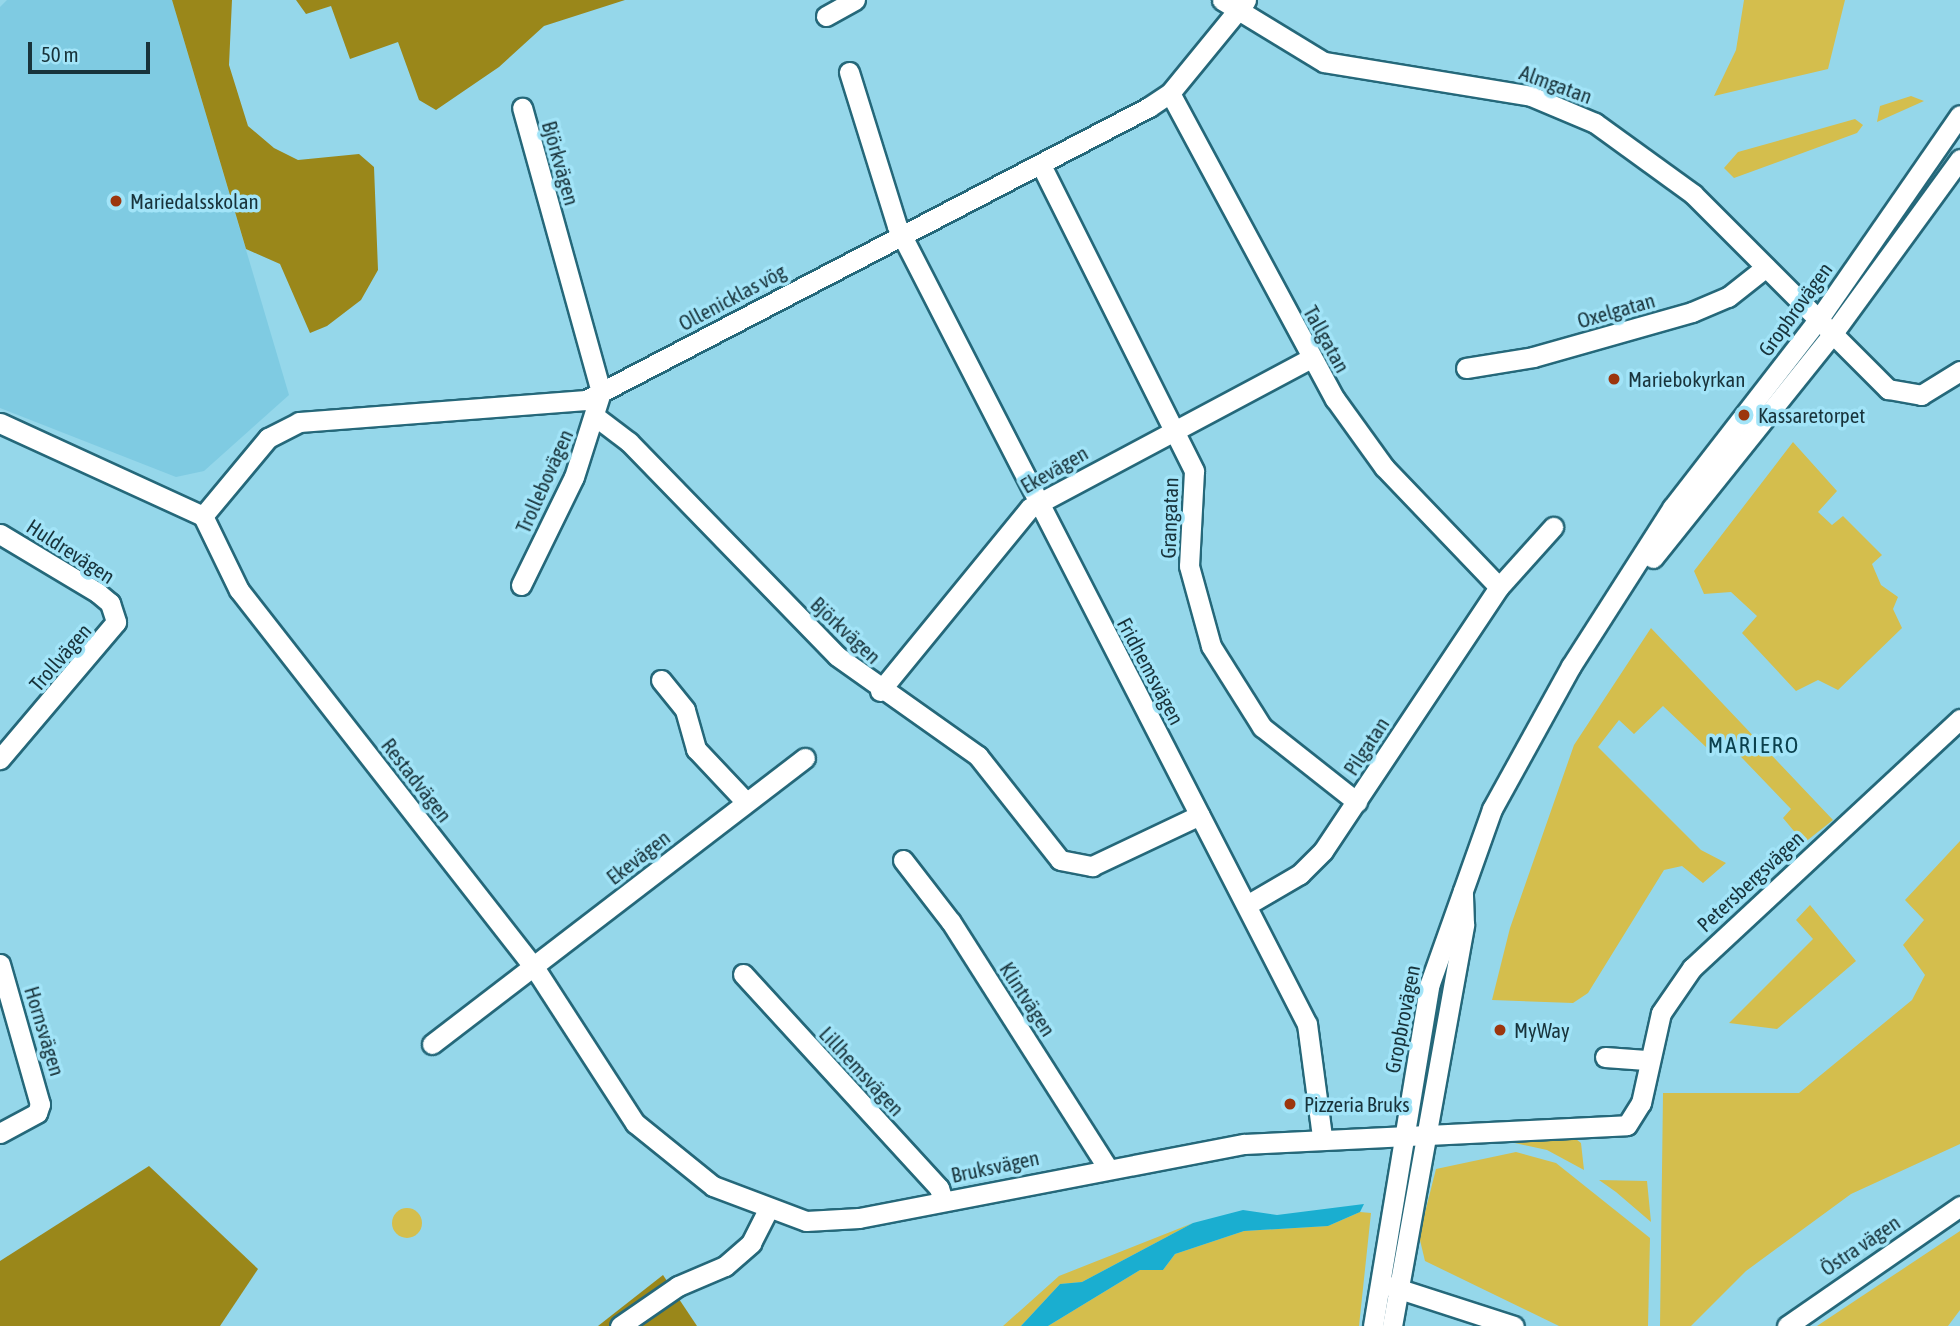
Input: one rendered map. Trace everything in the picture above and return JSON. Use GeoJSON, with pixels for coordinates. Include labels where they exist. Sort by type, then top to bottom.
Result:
{"type":"FeatureCollection","features":[{"type":"Feature","properties":{"kind":"street"},"geometry":{"type":"LineString","coordinates":[[826,16],[855,0]]}},
{"type":"Feature","properties":{"kind":"street","name":"Almgatan"},"geometry":{"type":"LineString","coordinates":[[1222,0],[1242,6],[1324,62],[1531,96],[1595,123],[1660,165],[1766,267],[1831,336],[1901,394],[1921,395],[1960,371]]}},
{"type":"Feature","properties":{"kind":"street","name":"Ollenicklas vög"},"geometry":{"type":"LineString","coordinates":[[203,516],[268,438],[299,422],[559,406],[601,392],[1041,165],[1170,93],[1242,6]]}},
{"type":"Feature","properties":{"kind":"street","name":"Fridhemsvägen"},"geometry":{"type":"LineString","coordinates":[[849,72],[905,236],[1037,503],[1247,905],[1311,1035],[1322,1137]]}},
{"type":"Feature","properties":{"kind":"street","name":"Tallgatan"},"geometry":{"type":"LineString","coordinates":[[1170,93],[1311,358],[1384,467],[1494,581]]}},
{"type":"Feature","properties":{"kind":"street","name":"Björkvägen"},"geometry":{"type":"LineString","coordinates":[[522,108],[601,392]]}},
{"type":"Feature","properties":{"kind":"street","name":"Gropbrovägen"},"geometry":{"type":"LineString","coordinates":[[1373,1326],[1429,986],[1462,890],[1517,760],[1672,508],[1818,320],[1960,115]]}},
{"type":"Feature","properties":{"kind":"street","name":"Gropbrovägen"},"geometry":{"type":"LineString","coordinates":[[1617,598],[1831,336],[1960,159]]}},
{"type":"Feature","properties":{"kind":"street","name":"Grangatan"},"geometry":{"type":"LineString","coordinates":[[1041,165],[1194,471],[1189,566],[1211,646],[1262,727],[1357,802]]}},
{"type":"Feature","properties":{"kind":"street","name":"Oxelgatan"},"geometry":{"type":"LineString","coordinates":[[1466,368],[1533,357],[1692,312],[1728,297],[1766,267]]}},
{"type":"Feature","properties":{"kind":"street","name":"Ekevägen"},"geometry":{"type":"LineString","coordinates":[[880,691],[1037,503],[1311,358]]}},
{"type":"Feature","properties":{"kind":"street","name":"Trollebovägen"},"geometry":{"type":"LineString","coordinates":[[521,585],[596,417],[601,392]]}},
{"type":"Feature","properties":{"kind":"street","name":"Björkvägen"},"geometry":{"type":"LineString","coordinates":[[596,417],[629,442],[837,656],[880,691],[978,756],[1070,866],[1091,866],[1200,815]]}},
{"type":"Feature","properties":{"kind":"street"},"geometry":{"type":"LineString","coordinates":[[0,423],[203,516]]}},
{"type":"Feature","properties":{"kind":"street","name":"Restadvägen"},"geometry":{"type":"LineString","coordinates":[[203,516],[258,616],[534,967],[600,1074],[649,1138],[702,1179],[767,1211]]}},
{"type":"Feature","properties":{"kind":"street","name":"Pilgatan"},"geometry":{"type":"LineString","coordinates":[[1247,905],[1312,864],[1357,802],[1494,581],[1553,527]]}},
{"type":"Feature","properties":{"kind":"street","name":"Huldrevägen"},"geometry":{"type":"LineString","coordinates":[[0,534],[98,593],[115,611]]}},
{"type":"Feature","properties":{"kind":"street","name":"Trollvägen"},"geometry":{"type":"LineString","coordinates":[[0,759],[112,632],[115,611]]}},
{"type":"Feature","properties":{"kind":"street"},"geometry":{"type":"LineString","coordinates":[[661,680],[689,716],[696,749],[746,802]]}},
{"type":"Feature","properties":{"kind":"street","name":"Petersbergsvägen"},"geometry":{"type":"LineString","coordinates":[[1636,1117],[1646,1060],[1668,1000],[1692,968],[1960,719]]}},
{"type":"Feature","properties":{"kind":"street","name":"Ekevägen"},"geometry":{"type":"LineString","coordinates":[[432,1044],[805,758]]}},
{"type":"Feature","properties":{"kind":"street","name":"Klintvägen"},"geometry":{"type":"LineString","coordinates":[[903,860],[951,922],[1108,1168]]}},
{"type":"Feature","properties":{"kind":"street","name":"Gropbrovägen"},"geometry":{"type":"LineString","coordinates":[[1392,1326],[1464,924],[1462,890]]}},
{"type":"Feature","properties":{"kind":"street","name":"Hornsvägen"},"geometry":{"type":"LineString","coordinates":[[0,964],[40,1104],[37,1113],[0,1133]]}},
{"type":"Feature","properties":{"kind":"street","name":"Lillhemsvägen"},"geometry":{"type":"LineString","coordinates":[[743,974],[939,1188],[943,1200]]}},
{"type":"Feature","properties":{"kind":"street"},"geometry":{"type":"LineString","coordinates":[[1605,1057],[1646,1060]]}},
{"type":"Feature","properties":{"kind":"street","name":"Bruksvägen"},"geometry":{"type":"LineString","coordinates":[[767,1211],[830,1223],[1108,1168],[1322,1137],[1426,1130],[1611,1128],[1636,1117]]}},
{"type":"Feature","properties":{"kind":"street","name":"Östra vägen"},"geometry":{"type":"LineString","coordinates":[[1787,1326],[1960,1206]]}},
{"type":"Feature","properties":{"kind":"street"},"geometry":{"type":"LineString","coordinates":[[620,1326],[678,1286],[725,1266],[751,1243],[767,1211]]}},
{"type":"Feature","properties":{"kind":"street"},"geometry":{"type":"LineString","coordinates":[[1378,1284],[1400,1287],[1514,1326]]}},
{"type":"Feature","properties":{"kind":"shaded area","name":"Mariedalsskolan"},"geometry":{"type":"Polygon","coordinates":[[[7,0],[172,0],[289,395],[204,471],[176,477],[0,408],[0,7],[7,0]]]}},
{"type":"Feature","properties":{"kind":"shaded area"},"geometry":{"type":"Polygon","coordinates":[[[172,0],[232,0],[229,65],[248,126],[274,148],[298,160],[359,154],[374,167],[378,270],[361,300],[327,326],[310,333],[280,264],[246,249],[172,0]]]}},
{"type":"Feature","properties":{"kind":"shaded area"},"geometry":{"type":"Polygon","coordinates":[[[296,0],[625,0],[544,26],[499,67],[436,110],[419,100],[398,42],[350,59],[331,6],[306,14],[296,0]]]}},
{"type":"Feature","properties":{"kind":"shaded area"},"geometry":{"type":"Polygon","coordinates":[[[1744,0],[1845,0],[1828,69],[1714,96],[1736,50],[1744,0]]]}},
{"type":"Feature","properties":{"kind":"shaded area"},"geometry":{"type":"Polygon","coordinates":[[[1911,96],[1924,101],[1877,122],[1880,106],[1911,96]]]}},
{"type":"Feature","properties":{"kind":"shaded area"},"geometry":{"type":"Polygon","coordinates":[[[1855,119],[1863,125],[1857,133],[1734,178],[1724,168],[1738,152],[1855,119]]]}},
{"type":"Feature","properties":{"kind":"shaded area"},"geometry":{"type":"Polygon","coordinates":[[[1793,442],[1837,491],[1818,512],[1832,525],[1843,516],[1882,555],[1872,564],[1881,585],[1898,597],[1893,609],[1902,628],[1838,690],[1818,680],[1796,691],[1742,633],[1757,616],[1731,592],[1704,594],[1694,571],[1793,442]]]}},
{"type":"Feature","properties":{"kind":"shaded area"},"geometry":{"type":"Polygon","coordinates":[[[1651,628],[1833,820],[1804,843],[1783,818],[1791,809],[1721,736],[1707,748],[1663,706],[1634,734],[1619,720],[1598,747],[1701,850],[1726,863],[1703,883],[1682,866],[1664,870],[1588,993],[1573,1003],[1492,1000],[1510,928],[1574,745],[1651,628]]]}},
{"type":"Feature","properties":{"kind":"shaded area"},"geometry":{"type":"Polygon","coordinates":[[[1960,841],[1960,1144],[1851,1194],[1746,1271],[1691,1326],[1660,1326],[1663,1093],[1799,1093],[1912,1000],[1925,975],[1903,945],[1924,920],[1905,900],[1960,841]]]}},
{"type":"Feature","properties":{"kind":"shaded area"},"geometry":{"type":"Polygon","coordinates":[[[1810,905],[1856,961],[1777,1029],[1729,1023],[1813,939],[1796,920],[1810,905]]]}},
{"type":"Feature","properties":{"kind":"shaded area"},"geometry":{"type":"Polygon","coordinates":[[[1572,1136],[1581,1143],[1584,1170],[1547,1150],[1501,1140],[1572,1136]]]}},
{"type":"Feature","properties":{"kind":"shaded area"},"geometry":{"type":"Polygon","coordinates":[[[1516,1152],[1556,1163],[1650,1238],[1648,1326],[1559,1326],[1425,1261],[1419,1236],[1436,1169],[1516,1152]]]}},
{"type":"Feature","properties":{"kind":"shaded area"},"geometry":{"type":"Polygon","coordinates":[[[149,1166],[258,1269],[220,1326],[0,1326],[0,1261],[149,1166]]]}},
{"type":"Feature","properties":{"kind":"shaded area"},"geometry":{"type":"Polygon","coordinates":[[[1599,1180],[1647,1181],[1651,1222],[1616,1192],[1599,1180]]]}},
{"type":"Feature","properties":{"kind":"shaded area"},"geometry":{"type":"Polygon","coordinates":[[[1364,1204],[1360,1212],[1328,1226],[1244,1231],[1175,1254],[1163,1270],[1140,1270],[1048,1326],[1021,1326],[1060,1284],[1082,1282],[1193,1223],[1243,1210],[1277,1215],[1364,1204]]]}},
{"type":"Feature","properties":{"kind":"shaded area"},"geometry":{"type":"Polygon","coordinates":[[[407,1208],[418,1212],[422,1223],[418,1234],[407,1238],[396,1234],[392,1223],[396,1212],[407,1208]]]}},
{"type":"Feature","properties":{"kind":"shaded area"},"geometry":{"type":"Polygon","coordinates":[[[1360,1212],[1371,1213],[1359,1326],[1048,1326],[1140,1270],[1163,1270],[1175,1254],[1244,1231],[1328,1226],[1360,1212]]]}},
{"type":"Feature","properties":{"kind":"shaded area"},"geometry":{"type":"Polygon","coordinates":[[[1193,1223],[1082,1282],[1060,1284],[1021,1326],[1003,1326],[1059,1276],[1193,1223]]]}},
{"type":"Feature","properties":{"kind":"shaded area"},"geometry":{"type":"Polygon","coordinates":[[[1960,1231],[1960,1310],[1948,1326],[1817,1326],[1960,1231]]]}},
{"type":"Feature","properties":{"kind":"shaded area"},"geometry":{"type":"Polygon","coordinates":[[[663,1275],[697,1326],[598,1326],[663,1275]]]}},
{"type":"Feature","properties":{"kind":"place","name":"Mariedalsskolan"},"geometry":{"type":"Point","coordinates":[116,201]}},
{"type":"Feature","properties":{"kind":"place","name":"Mariebokyrkan"},"geometry":{"type":"Point","coordinates":[1614,379]}},
{"type":"Feature","properties":{"kind":"place","name":"Kassaretorpet"},"geometry":{"type":"Point","coordinates":[1744,415]}},
{"type":"Feature","properties":{"kind":"place","name":"MyWay"},"geometry":{"type":"Point","coordinates":[1500,1030]}},
{"type":"Feature","properties":{"kind":"place","name":"Pizzeria Bruks"},"geometry":{"type":"Point","coordinates":[1290,1104]}},
{"type":"Feature","properties":{"kind":"district","name":"MARIERO"},"geometry":{"type":"Point","coordinates":[1754,745]}}]}
